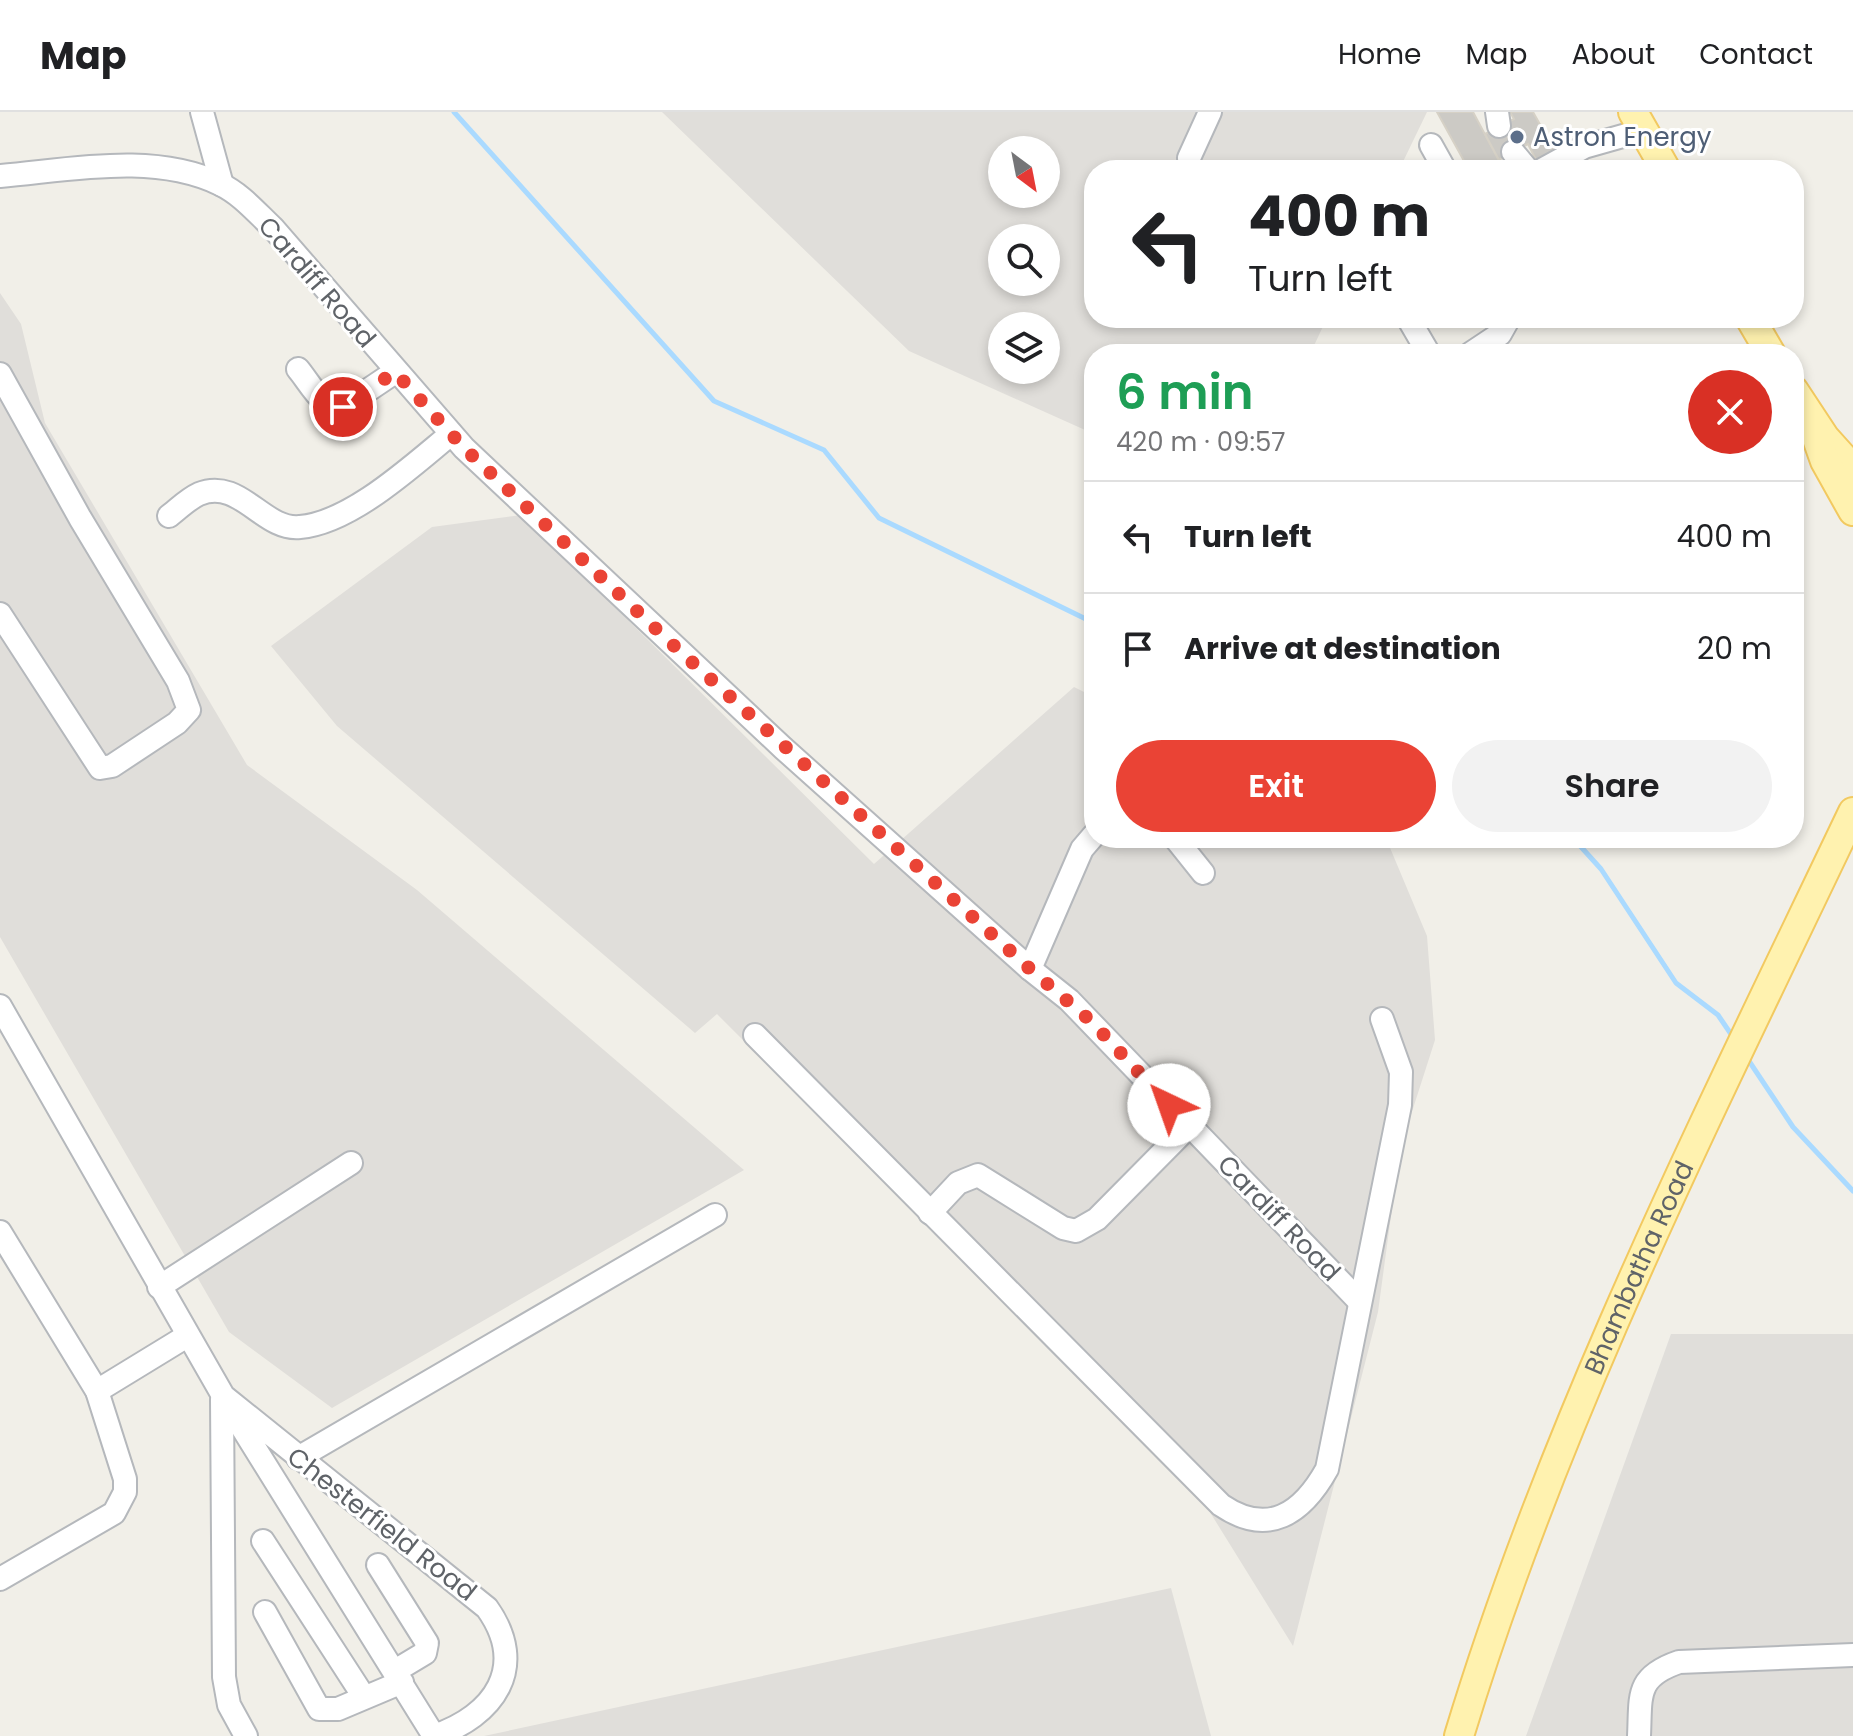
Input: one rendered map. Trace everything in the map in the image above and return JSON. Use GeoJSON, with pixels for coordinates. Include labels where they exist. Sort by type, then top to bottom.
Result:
{"type":"FeatureCollection","features":[{"type":"Feature","properties":{"kind":"main road"},"geometry":{"type":"LineString","coordinates":[[1638,121],[1660,160]]}},
{"type":"Feature","properties":{"kind":"main road"},"geometry":{"type":"LineString","coordinates":[[1804,408],[1853,469]]}},
{"type":"Feature","properties":{"kind":"main road"},"geometry":{"type":"LineString","coordinates":[[1809,416],[1825,461],[1853,511]]}},
{"type":"Feature","properties":{"kind":"main road","name":"Bhambatha Road"},"geometry":{"type":"LineString","coordinates":[[1459,1736],[1541,1497],[1629,1286],[1853,812]]}},
{"type":"Feature","properties":{"kind":"street"},"geometry":{"type":"LineString","coordinates":[[202,112],[222,185]]}},
{"type":"Feature","properties":{"kind":"street"},"geometry":{"type":"LineString","coordinates":[[1189,158],[1210,112]]}},
{"type":"Feature","properties":{"kind":"street"},"geometry":{"type":"LineString","coordinates":[[1560,160],[1638,121]]}},
{"type":"Feature","properties":{"kind":"street"},"geometry":{"type":"LineString","coordinates":[[1431,145],[1439,160]]}},
{"type":"Feature","properties":{"kind":"street"},"geometry":{"type":"LineString","coordinates":[[1576,160],[1584,147]]}},
{"type":"Feature","properties":{"kind":"street"},"geometry":{"type":"LineString","coordinates":[[1513,152],[1520,160]]}},
{"type":"Feature","properties":{"kind":"street","name":"Cardiff Road"},"geometry":{"type":"LineString","coordinates":[[0,176],[136,165],[192,173],[222,185],[241,198],[273,228],[451,434],[783,748],[1092,1022],[1360,1302],[1327,1469],[1311,1494],[1286,1514],[1267,1521],[1244,1520],[1221,1505],[755,1035]]}},
{"type":"Feature","properties":{"kind":"street"},"geometry":{"type":"LineString","coordinates":[[1485,344],[1503,328]]}},
{"type":"Feature","properties":{"kind":"street"},"geometry":{"type":"LineString","coordinates":[[298,369],[327,406],[335,409],[343,407],[395,372]]}},
{"type":"Feature","properties":{"kind":"street"},"geometry":{"type":"LineString","coordinates":[[0,374],[80,518],[178,681],[189,710],[177,723],[112,766],[100,768],[0,614]]}},
{"type":"Feature","properties":{"kind":"street"},"geometry":{"type":"LineString","coordinates":[[169,516],[199,494],[215,491],[246,501],[279,523],[304,527],[334,517],[368,498],[451,434]]}},
{"type":"Feature","properties":{"kind":"street"},"geometry":{"type":"LineString","coordinates":[[1030,969],[1084,847]]}},
{"type":"Feature","properties":{"kind":"street"},"geometry":{"type":"LineString","coordinates":[[1183,848],[1203,873]]}},
{"type":"Feature","properties":{"kind":"street","name":"Chesterfield Road"},"geometry":{"type":"LineString","coordinates":[[0,1006],[222,1395],[434,1736],[471,1721],[491,1699],[503,1674],[506,1657],[501,1632],[487,1608],[469,1590],[222,1395]]}},
{"type":"Feature","properties":{"kind":"street"},"geometry":{"type":"LineString","coordinates":[[1360,1302],[1402,1087],[1398,1060],[1382,1019]]}},
{"type":"Feature","properties":{"kind":"street"},"geometry":{"type":"LineString","coordinates":[[930,1213],[958,1183],[978,1175],[1063,1228],[1076,1231],[1097,1219],[1189,1126]]}},
{"type":"Feature","properties":{"kind":"street"},"geometry":{"type":"LineString","coordinates":[[159,1287],[351,1163]]}},
{"type":"Feature","properties":{"kind":"street"},"geometry":{"type":"LineString","coordinates":[[298,1458],[715,1215]]}},
{"type":"Feature","properties":{"kind":"street"},"geometry":{"type":"LineString","coordinates":[[0,1232],[97,1391],[125,1479],[122,1503],[114,1513],[0,1579]]}},
{"type":"Feature","properties":{"kind":"street"},"geometry":{"type":"LineString","coordinates":[[97,1391],[187,1336]]}},
{"type":"Feature","properties":{"kind":"street"},"geometry":{"type":"LineString","coordinates":[[222,1395],[224,1677],[229,1705],[246,1736]]}},
{"type":"Feature","properties":{"kind":"street"},"geometry":{"type":"LineString","coordinates":[[263,1541],[364,1697]]}},
{"type":"Feature","properties":{"kind":"street"},"geometry":{"type":"LineString","coordinates":[[265,1612],[315,1705],[331,1710],[364,1697],[398,1676],[425,1653],[427,1643],[378,1565]]}},
{"type":"Feature","properties":{"kind":"street"},"geometry":{"type":"LineString","coordinates":[[1639,1736],[1642,1690],[1649,1677],[1665,1667],[1679,1662],[1853,1655]]}},
{"type":"Feature","properties":{"kind":"shaded area"},"geometry":{"type":"Polygon","coordinates":[[[662,112],[1427,112],[1404,160],[1084,160],[1084,328],[1322,328],[1315,344],[1084,344],[1084,430],[909,351],[662,112]]]}},
{"type":"Feature","properties":{"kind":"shaded area"},"geometry":{"type":"Polygon","coordinates":[[[0,293],[21,324],[45,423],[247,765],[417,890],[744,1170],[332,1408],[229,1332],[0,937],[0,293]]]}},
{"type":"Feature","properties":{"kind":"shaded area"},"geometry":{"type":"Polygon","coordinates":[[[522,515],[874,864],[1074,687],[1084,692],[1084,848],[1390,848],[1427,936],[1435,1040],[1400,1149],[1378,1312],[1293,1646],[1203,1501],[717,1014],[695,1033],[337,726],[271,646],[432,527],[522,515]]]}},
{"type":"Feature","properties":{"kind":"shaded area"},"geometry":{"type":"Polygon","coordinates":[[[1671,1334],[1853,1334],[1853,1736],[1526,1736],[1671,1334]]]}},
{"type":"Feature","properties":{"kind":"shaded area"},"geometry":{"type":"Polygon","coordinates":[[[1171,1588],[1211,1736],[484,1736],[1171,1588]]]}},
{"type":"Feature","properties":{"kind":"building"},"geometry":{"type":"Polygon","coordinates":[[[1437,112],[1473,112],[1499,160],[1463,160],[1437,112]]]}},
{"type":"Feature","properties":{"kind":"building"},"geometry":{"type":"Polygon","coordinates":[[[1510,112],[1533,112],[1559,158],[1536,160],[1528,144],[1499,160],[1485,134],[1514,119],[1510,112]]]}},
{"type":"Feature","properties":{"kind":"waterway"},"geometry":{"type":"LineString","coordinates":[[454,112],[714,401],[824,450],[879,518],[1084,618]]}},
{"type":"Feature","properties":{"kind":"waterway"},"geometry":{"type":"LineString","coordinates":[[1582,848],[1601,869],[1676,983],[1718,1015],[1735,1040]]}},
{"type":"Feature","properties":{"kind":"waterway"},"geometry":{"type":"LineString","coordinates":[[1747,1058],[1793,1127],[1853,1191]]}},
{"type":"Feature","properties":{"kind":"place","name":"Astron Energy"},"geometry":{"type":"Point","coordinates":[1517,137]}},
{"type":"Feature","properties":{"kind":"route"},"geometry":{"type":"LineString","coordinates":[[343,407],[395,372],[479,462],[783,748],[1030,969],[1069,1000],[1169,1105]]}}]}
